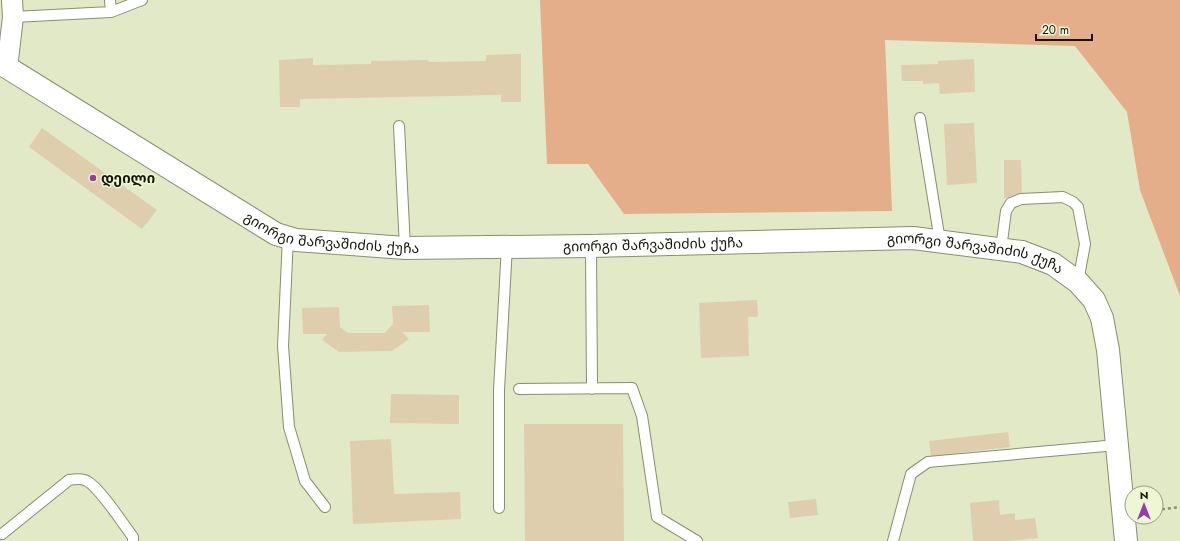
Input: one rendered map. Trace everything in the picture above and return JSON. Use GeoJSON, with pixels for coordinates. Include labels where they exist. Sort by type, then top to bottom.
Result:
{"type":"FeatureCollection","features":[{"type":"Feature","properties":{"kind":"street"},"geometry":{"type":"LineString","coordinates":[[3,65],[13,9]]}},
{"type":"Feature","properties":{"kind":"street","name":"გიორგი შარვაშიძის ქუჩა"},"geometry":{"type":"LineString","coordinates":[[3,65],[276,234],[296,240],[405,248],[591,246],[913,238],[1022,252],[1053,264],[1078,282],[1094,300],[1102,318],[1108,350],[1125,536]]}},
{"type":"Feature","properties":{"kind":"lane"},"geometry":{"type":"LineString","coordinates":[[110,0],[111,12]]}},
{"type":"Feature","properties":{"kind":"lane"},"geometry":{"type":"LineString","coordinates":[[13,9],[111,12],[142,0]]}},
{"type":"Feature","properties":{"kind":"lane"},"geometry":{"type":"LineString","coordinates":[[920,118],[940,241]]}},
{"type":"Feature","properties":{"kind":"lane"},"geometry":{"type":"LineString","coordinates":[[399,126],[405,248]]}},
{"type":"Feature","properties":{"kind":"lane"},"geometry":{"type":"LineString","coordinates":[[1001,249],[1006,211],[1011,203],[1021,199],[1063,197],[1073,202],[1078,208],[1085,244],[1078,282]]}},
{"type":"Feature","properties":{"kind":"lane"},"geometry":{"type":"LineString","coordinates":[[288,237],[283,346],[289,427],[305,481],[325,507]]}},
{"type":"Feature","properties":{"kind":"lane"},"geometry":{"type":"LineString","coordinates":[[499,508],[499,390],[507,246]]}},
{"type":"Feature","properties":{"kind":"lane"},"geometry":{"type":"LineString","coordinates":[[591,246],[592,389]]}},
{"type":"Feature","properties":{"kind":"lane"},"geometry":{"type":"LineString","coordinates":[[519,389],[632,388],[642,416],[658,517],[696,541]]}},
{"type":"Feature","properties":{"kind":"lane"},"geometry":{"type":"LineString","coordinates":[[892,541],[911,474],[928,462],[1117,444]]}},
{"type":"Feature","properties":{"kind":"lane"},"geometry":{"type":"LineString","coordinates":[[3,536],[69,480],[77,479],[87,480],[97,489],[133,537],[133,541]]}},
{"type":"Feature","properties":{"kind":"path"},"geometry":{"type":"LineString","coordinates":[[1164,509],[1180,507]]}},
{"type":"Feature","properties":{"kind":"shaded area"},"geometry":{"type":"Polygon","coordinates":[[[540,0],[1180,0],[1180,296],[1140,190],[1127,112],[1075,46],[885,40],[892,211],[624,214],[588,164],[547,164],[540,0]]]}},
{"type":"Feature","properties":{"kind":"building"},"geometry":{"type":"Polygon","coordinates":[[[521,54],[521,102],[501,102],[501,95],[300,99],[300,107],[280,107],[279,60],[313,58],[313,65],[371,64],[371,61],[486,61],[486,55],[521,54]]]}},
{"type":"Feature","properties":{"kind":"building"},"geometry":{"type":"Polygon","coordinates":[[[974,59],[975,92],[940,94],[939,83],[923,84],[923,81],[902,81],[901,65],[938,64],[938,61],[974,59]]]}},
{"type":"Feature","properties":{"kind":"building"},"geometry":{"type":"Polygon","coordinates":[[[974,123],[977,183],[947,185],[944,124],[974,123]]]}},
{"type":"Feature","properties":{"kind":"building","name":"დეილი"},"geometry":{"type":"Polygon","coordinates":[[[42,128],[157,210],[142,229],[29,147],[42,128]]]}},
{"type":"Feature","properties":{"kind":"building"},"geometry":{"type":"Polygon","coordinates":[[[1004,160],[1021,160],[1022,198],[1004,198],[1004,160]]]}},
{"type":"Feature","properties":{"kind":"building"},"geometry":{"type":"Polygon","coordinates":[[[757,300],[758,317],[748,317],[749,356],[701,358],[699,303],[757,300]]]}},
{"type":"Feature","properties":{"kind":"building"},"geometry":{"type":"Polygon","coordinates":[[[429,305],[430,332],[402,332],[409,339],[392,351],[339,352],[322,340],[327,334],[303,334],[302,308],[339,307],[340,327],[348,333],[385,333],[393,324],[392,306],[429,305]]]}},
{"type":"Feature","properties":{"kind":"building"},"geometry":{"type":"Polygon","coordinates":[[[391,394],[459,395],[459,424],[390,423],[391,394]]]}},
{"type":"Feature","properties":{"kind":"building"},"geometry":{"type":"Polygon","coordinates":[[[524,424],[623,424],[624,541],[525,541],[524,424]]]}},
{"type":"Feature","properties":{"kind":"building"},"geometry":{"type":"Polygon","coordinates":[[[1008,432],[1010,447],[931,456],[929,441],[1008,432]]]}},
{"type":"Feature","properties":{"kind":"building"},"geometry":{"type":"Polygon","coordinates":[[[391,439],[394,494],[460,492],[461,519],[353,524],[350,441],[391,439]]]}},
{"type":"Feature","properties":{"kind":"building"},"geometry":{"type":"Polygon","coordinates":[[[816,499],[818,515],[790,518],[788,502],[816,499]]]}},
{"type":"Feature","properties":{"kind":"building"},"geometry":{"type":"Polygon","coordinates":[[[999,500],[1000,515],[1015,513],[1015,520],[1035,518],[1038,538],[1008,541],[973,541],[970,503],[999,500]]]}},
{"type":"Feature","properties":{"kind":"place","name":"დეილი"},"geometry":{"type":"Point","coordinates":[93,178]}}]}
